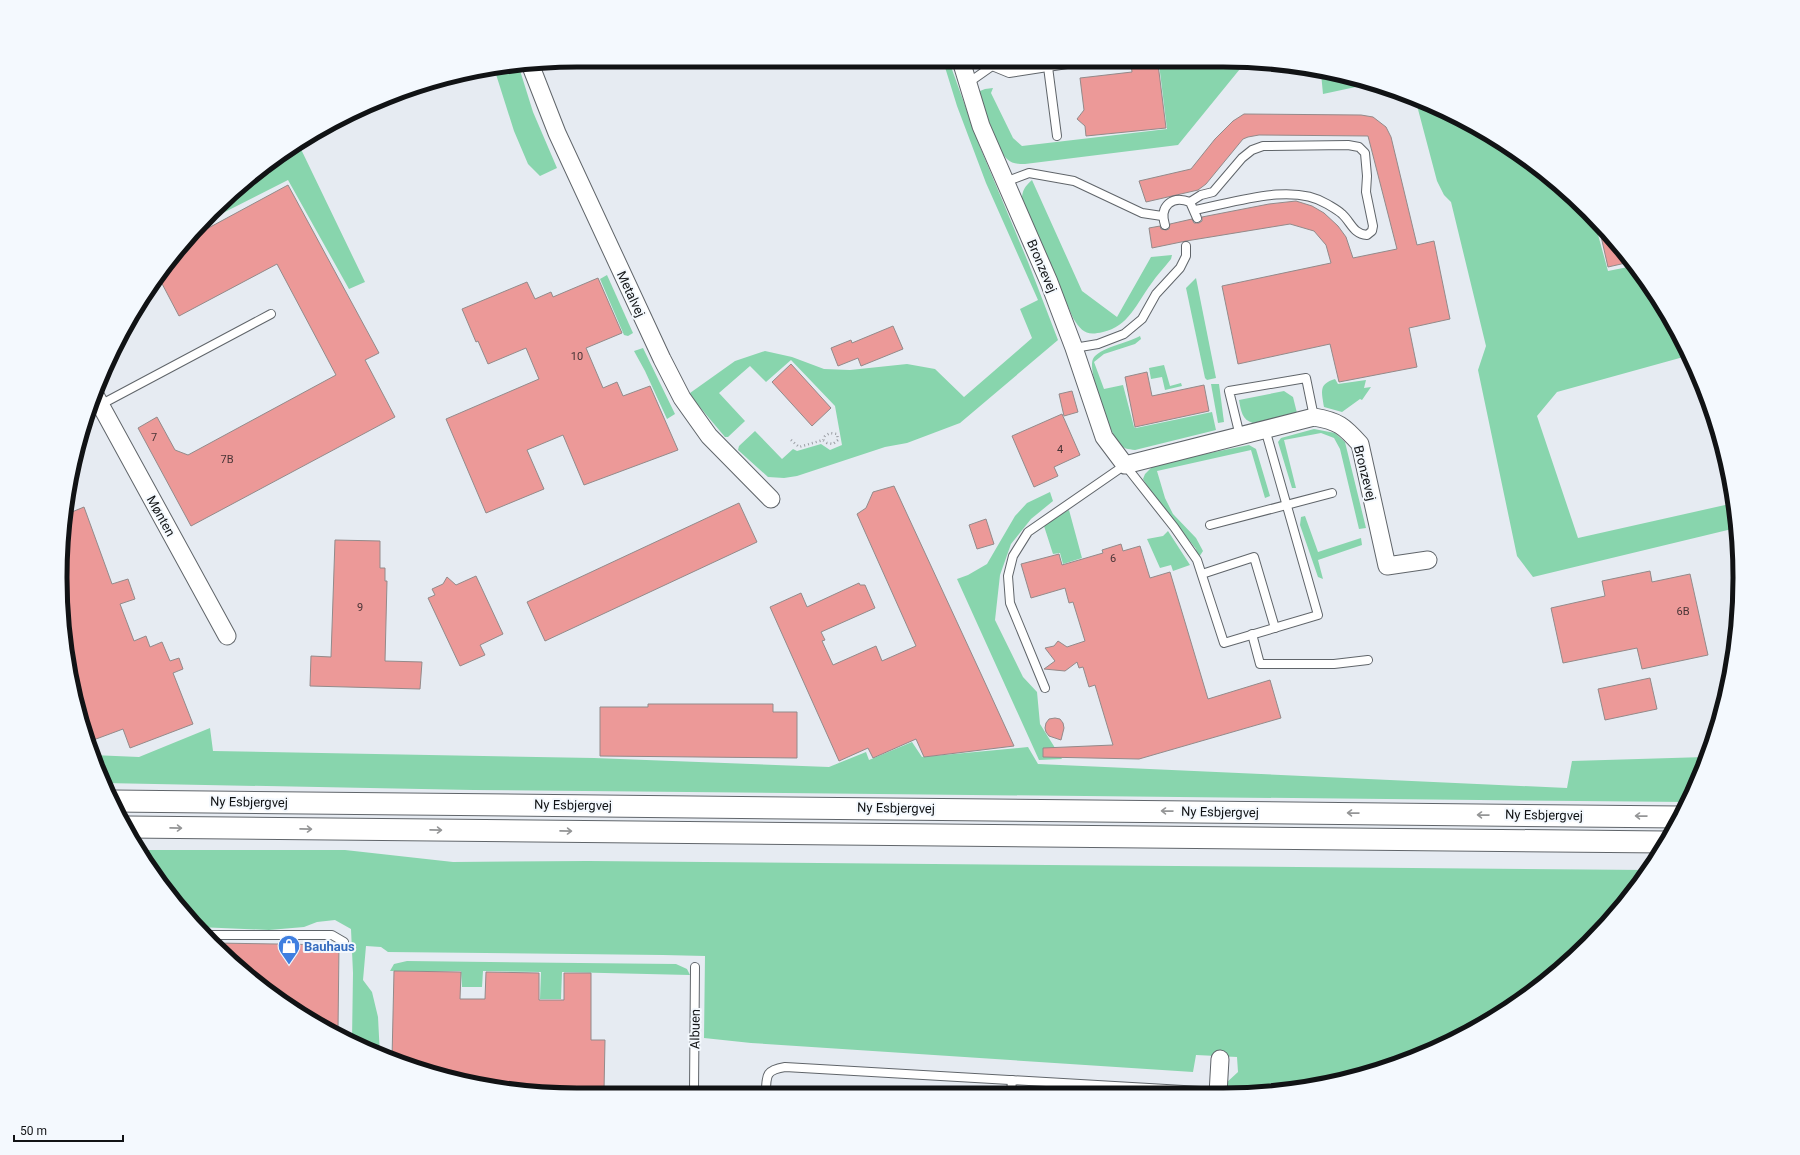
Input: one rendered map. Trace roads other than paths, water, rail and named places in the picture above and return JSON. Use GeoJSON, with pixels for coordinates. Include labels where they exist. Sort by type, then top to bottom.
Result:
{"type":"FeatureCollection","features":[{"type":"Feature","properties":{"kind":"street","name":"Bronzevej"},"geometry":{"type":"LineString","coordinates":[[963,67],[981,126],[1049,282],[1074,348],[1104,437],[1125,465],[1314,417],[1332,420],[1348,430],[1360,444],[1387,566],[1428,560]]}},
{"type":"Feature","properties":{"kind":"street","name":"Metalvej"},"geometry":{"type":"LineString","coordinates":[[532,69],[557,134],[662,359],[682,398],[709,436],[771,499]]}},
{"type":"Feature","properties":{"kind":"street","name":"Mønten"},"geometry":{"type":"LineString","coordinates":[[98,402],[227,636]]}},
{"type":"Feature","properties":{"kind":"street","name":"Ny Esbjergvej"},"geometry":{"type":"LineString","coordinates":[[119,801],[1673,817]]}},
{"type":"Feature","properties":{"kind":"street","name":"Ny Esbjergvej"},"geometry":{"type":"LineString","coordinates":[[132,827],[1659,842]]}},
{"type":"Feature","properties":{"kind":"street"},"geometry":{"type":"LineString","coordinates":[[1218,1088],[1220,1059]]}},
{"type":"Feature","properties":{"kind":"lane"},"geometry":{"type":"LineString","coordinates":[[968,83],[990,67]]}},
{"type":"Feature","properties":{"kind":"lane"},"geometry":{"type":"LineString","coordinates":[[997,67],[1009,73],[1048,67],[1057,136]]}},
{"type":"Feature","properties":{"kind":"lane"},"geometry":{"type":"LineString","coordinates":[[1165,225],[1162,216],[1164,208],[1171,202],[1183,200],[1190,202],[1213,192],[1242,158],[1252,150],[1262,146],[1348,145],[1359,147],[1365,153],[1367,176],[1366,192],[1373,226],[1372,231],[1367,235],[1361,235],[1352,228],[1343,215],[1326,203],[1306,195],[1290,193],[1268,196],[1196,214],[1190,202]]}},
{"type":"Feature","properties":{"kind":"lane"},"geometry":{"type":"LineString","coordinates":[[1005,182],[1029,174],[1074,181],[1142,213],[1162,216]]}},
{"type":"Feature","properties":{"kind":"lane"},"geometry":{"type":"LineString","coordinates":[[1074,348],[1098,344],[1124,334],[1142,319],[1156,294],[1180,268],[1186,256],[1186,246]]}},
{"type":"Feature","properties":{"kind":"lane"},"geometry":{"type":"LineString","coordinates":[[100,399],[271,314]]}},
{"type":"Feature","properties":{"kind":"lane"},"geometry":{"type":"LineString","coordinates":[[1240,436],[1229,391],[1306,378],[1314,417]]}},
{"type":"Feature","properties":{"kind":"lane"},"geometry":{"type":"LineString","coordinates":[[1265,429],[1318,615],[1252,634],[1260,664],[1334,664],[1368,660]]}},
{"type":"Feature","properties":{"kind":"lane"},"geometry":{"type":"LineString","coordinates":[[1045,688],[1010,603],[1008,576],[1013,556],[1028,532],[1125,465]]}},
{"type":"Feature","properties":{"kind":"lane","name":"Bronzevej"},"geometry":{"type":"LineString","coordinates":[[1125,465],[1197,560],[1224,643],[1252,634]]}},
{"type":"Feature","properties":{"kind":"lane"},"geometry":{"type":"LineString","coordinates":[[1210,525],[1332,493]]}},
{"type":"Feature","properties":{"kind":"lane"},"geometry":{"type":"LineString","coordinates":[[1202,574],[1254,557],[1275,628]]}},
{"type":"Feature","properties":{"kind":"lane"},"geometry":{"type":"LineString","coordinates":[[214,935],[332,935],[344,942]]}},
{"type":"Feature","properties":{"kind":"lane","name":"Albuen"},"geometry":{"type":"LineString","coordinates":[[694,1088],[695,967]]}},
{"type":"Feature","properties":{"kind":"lane"},"geometry":{"type":"LineString","coordinates":[[766,1088],[766,1077],[774,1069],[785,1067],[1139,1088]]}},
{"type":"Feature","properties":{"kind":"lane"},"geometry":{"type":"LineString","coordinates":[[1011,1088],[1012,1080]]}},
{"type":"Feature","properties":{"kind":"place","name":"Bauhaus"},"geometry":{"type":"Point","coordinates":[289,966]}}]}
